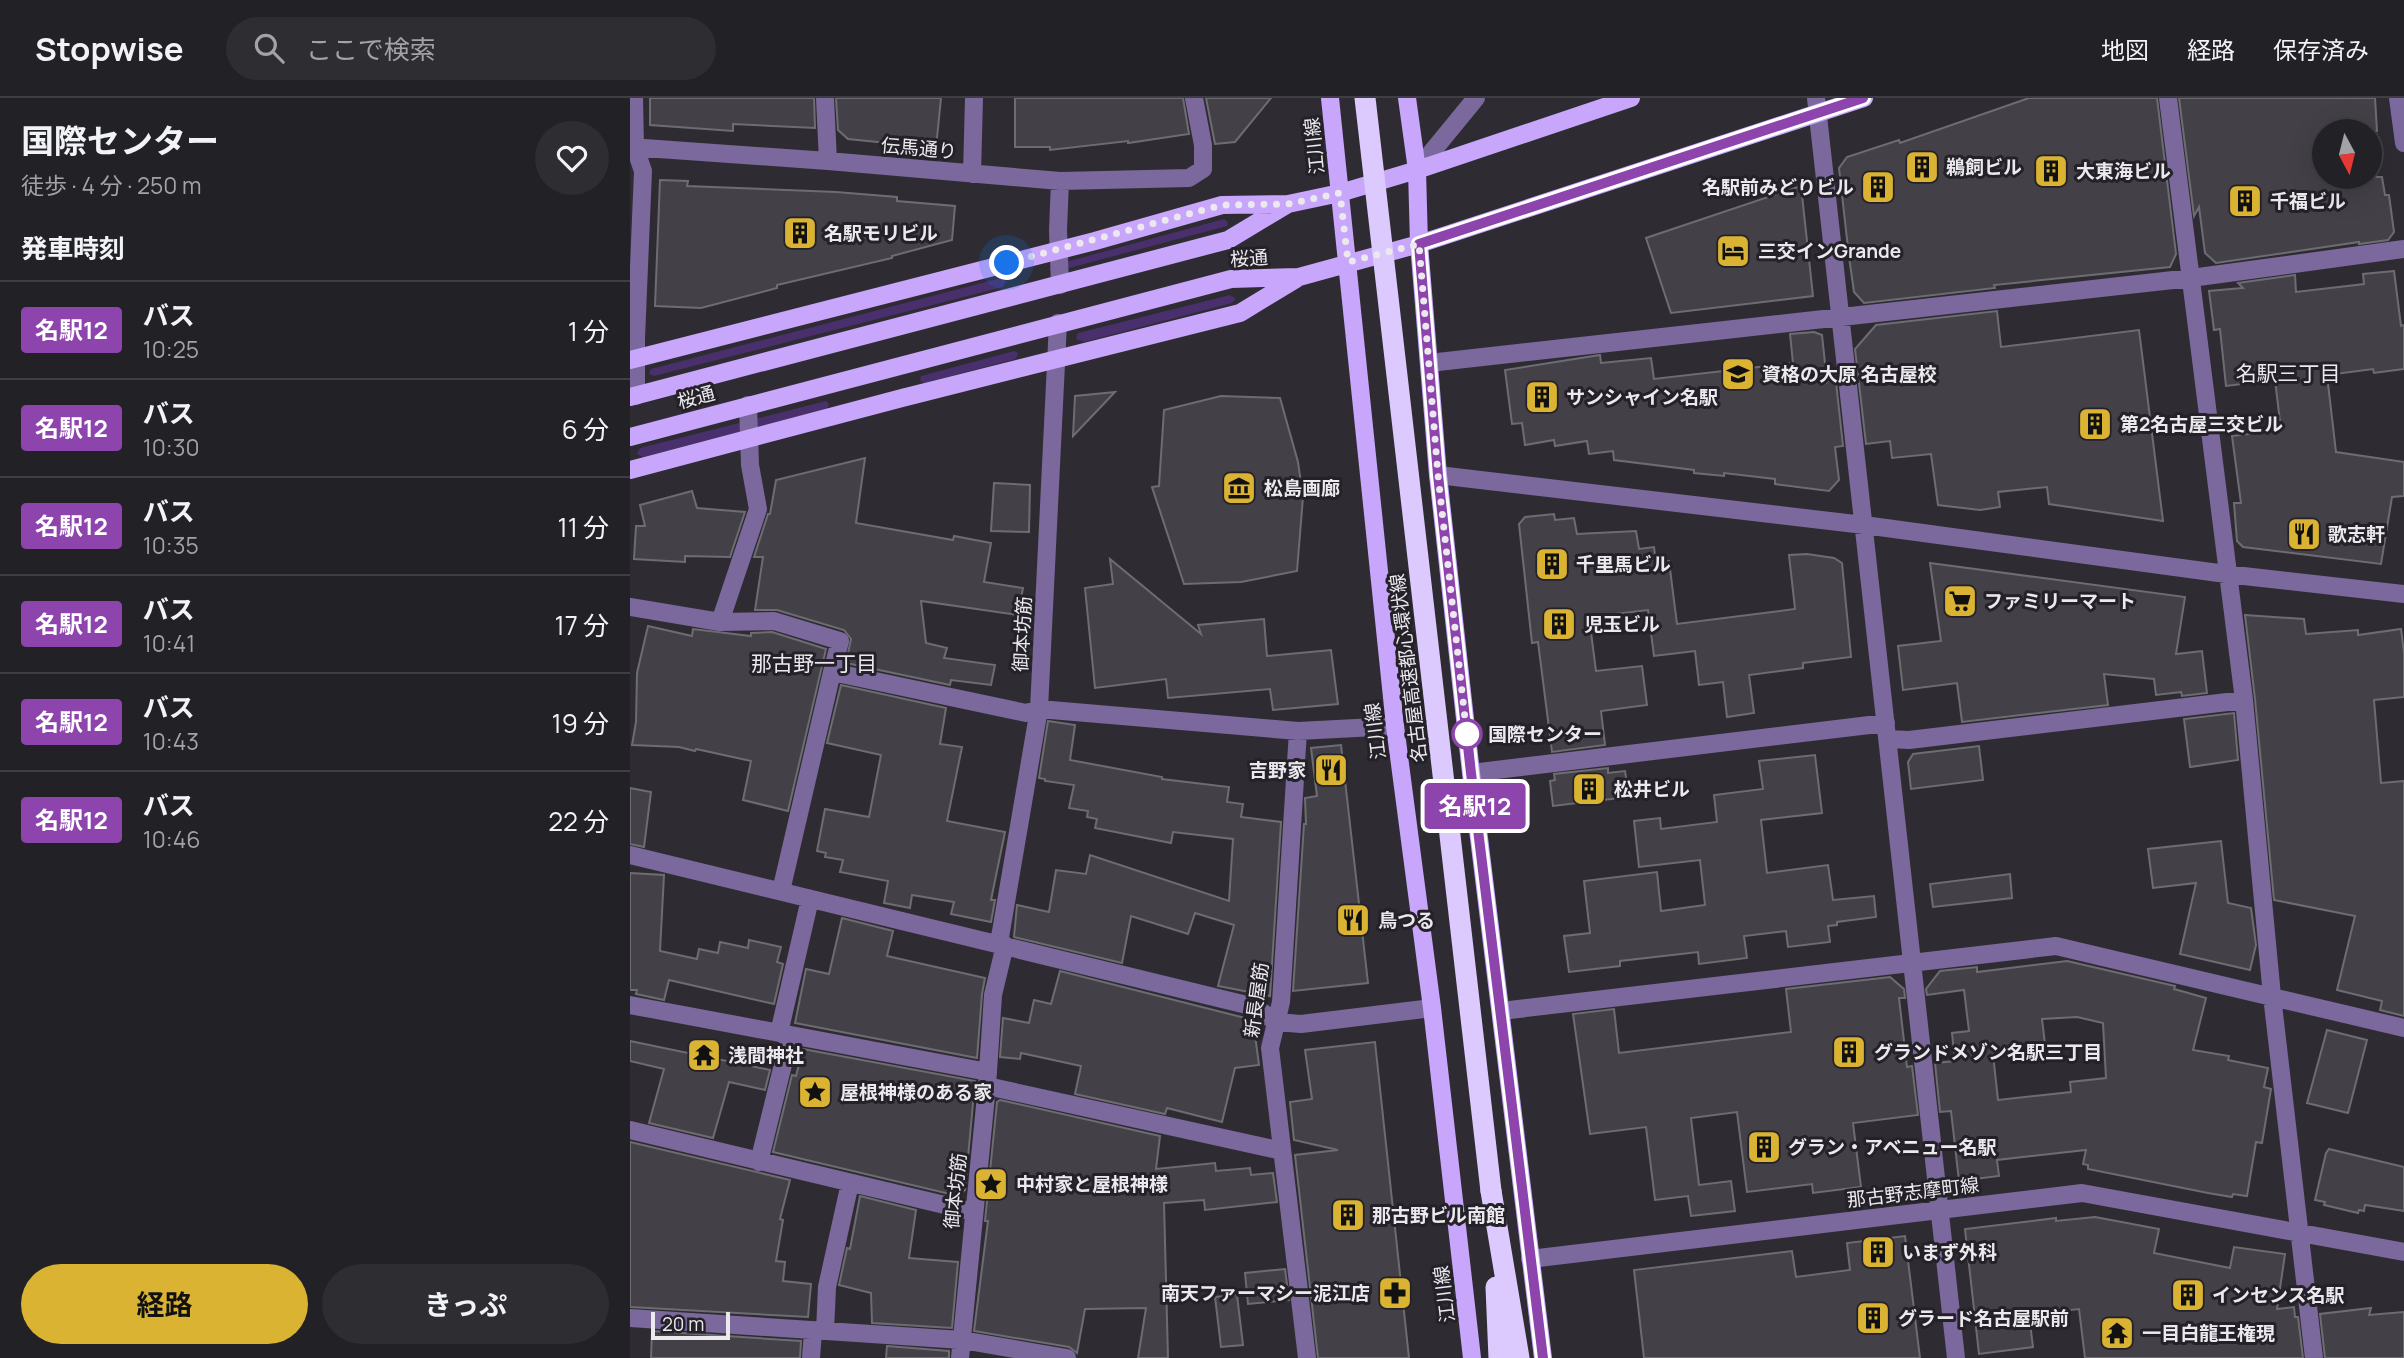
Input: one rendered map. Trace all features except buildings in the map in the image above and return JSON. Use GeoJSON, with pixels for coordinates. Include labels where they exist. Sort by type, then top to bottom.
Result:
{"type":"FeatureCollection","features":[{"type":"Feature","properties":{"kind":"highway","name":"名古屋高速都心環状線"},"geometry":{"type":"LineString","coordinates":[[1365,98],[1490,1191],[1499,1358]]}},
{"type":"Feature","properties":{"kind":"highway"},"geometry":{"type":"LineString","coordinates":[[1490,1191],[1519,1358]]}},
{"type":"Feature","properties":{"kind":"main road","name":"江川線"},"geometry":{"type":"LineString","coordinates":[[1330,98],[1395,726],[1432,1008],[1472,1358]]}},
{"type":"Feature","properties":{"kind":"main road"},"geometry":{"type":"LineString","coordinates":[[1407,98],[1417,170],[1419,244],[1438,475],[1471,773],[1543,1358]]}},
{"type":"Feature","properties":{"kind":"main road","name":"桜通"},"geometry":{"type":"LineString","coordinates":[[633,396],[1228,240],[1288,204],[1340,193],[1417,170],[1631,98]]}},
{"type":"Feature","properties":{"kind":"main road","name":"桜通"},"geometry":{"type":"LineString","coordinates":[[630,437],[1231,279],[1299,277],[1419,244],[1817,106],[1864,98]]}},
{"type":"Feature","properties":{"kind":"main road"},"geometry":{"type":"LineString","coordinates":[[633,359],[1222,205],[1288,204]]}},
{"type":"Feature","properties":{"kind":"main road"},"geometry":{"type":"LineString","coordinates":[[630,470],[1240,313],[1299,277]]}},
{"type":"Feature","properties":{"kind":"street"},"geometry":{"type":"LineString","coordinates":[[633,396],[643,171],[632,148],[634,98]]}},
{"type":"Feature","properties":{"kind":"street"},"geometry":{"type":"LineString","coordinates":[[825,98],[828,161]]}},
{"type":"Feature","properties":{"kind":"street"},"geometry":{"type":"LineString","coordinates":[[972,174],[974,98]]}},
{"type":"Feature","properties":{"kind":"street","name":"伝馬通り"},"geometry":{"type":"LineString","coordinates":[[632,148],[828,161],[1060,181],[1189,178],[1203,169],[1203,145],[1194,98]]}},
{"type":"Feature","properties":{"kind":"street"},"geometry":{"type":"LineString","coordinates":[[1417,170],[1476,98]]}},
{"type":"Feature","properties":{"kind":"street"},"geometry":{"type":"LineString","coordinates":[[2168,98],[2244,700],[2272,996],[2314,1358]]}},
{"type":"Feature","properties":{"kind":"street"},"geometry":{"type":"LineString","coordinates":[[2398,98],[2404,143]]}},
{"type":"Feature","properties":{"kind":"street"},"geometry":{"type":"LineString","coordinates":[[1817,106],[1956,1358]]}},
{"type":"Feature","properties":{"kind":"street"},"geometry":{"type":"LineString","coordinates":[[1060,181],[1060,285]]}},
{"type":"Feature","properties":{"kind":"street"},"geometry":{"type":"LineString","coordinates":[[1429,363],[2191,278],[2404,250]]}},
{"type":"Feature","properties":{"kind":"street","name":"御本坊筋"},"geometry":{"type":"LineString","coordinates":[[960,1358],[988,1079],[993,995],[1039,709],[1058,323]]}},
{"type":"Feature","properties":{"kind":"street"},"geometry":{"type":"LineString","coordinates":[[720,622],[758,509],[750,465],[748,405]]}},
{"type":"Feature","properties":{"kind":"street"},"geometry":{"type":"LineString","coordinates":[[1438,475],[1864,525],[2226,574],[2404,594]]}},
{"type":"Feature","properties":{"kind":"street"},"geometry":{"type":"LineString","coordinates":[[630,607],[720,622],[774,621],[840,641],[781,891]]}},
{"type":"Feature","properties":{"kind":"street"},"geometry":{"type":"LineString","coordinates":[[832,672],[1026,713],[1039,709],[1298,731],[1395,726]]}},
{"type":"Feature","properties":{"kind":"street"},"geometry":{"type":"LineString","coordinates":[[1471,773],[1887,731],[1909,740],[2244,700]]}},
{"type":"Feature","properties":{"kind":"street","name":"新長屋筋"},"geometry":{"type":"LineString","coordinates":[[1298,731],[1281,1002],[1270,1048],[1307,1358]]}},
{"type":"Feature","properties":{"kind":"street"},"geometry":{"type":"LineString","coordinates":[[630,855],[1255,1007],[1276,1022],[1301,1024],[1432,1008]]}},
{"type":"Feature","properties":{"kind":"street"},"geometry":{"type":"LineString","coordinates":[[759,1162],[810,898]]}},
{"type":"Feature","properties":{"kind":"street"},"geometry":{"type":"LineString","coordinates":[[1501,1011],[2056,946],[2404,1028]]}},
{"type":"Feature","properties":{"kind":"street"},"geometry":{"type":"LineString","coordinates":[[630,1005],[988,1079],[1282,1151]]}},
{"type":"Feature","properties":{"kind":"street"},"geometry":{"type":"LineString","coordinates":[[630,1130],[974,1212]]}},
{"type":"Feature","properties":{"kind":"street"},"geometry":{"type":"LineString","coordinates":[[811,1358],[850,1183]]}},
{"type":"Feature","properties":{"kind":"street","name":"那古野志摩町線"},"geometry":{"type":"LineString","coordinates":[[1530,1259],[2082,1193],[2404,1252]]}},
{"type":"Feature","properties":{"kind":"street"},"geometry":{"type":"LineString","coordinates":[[630,1318],[962,1340],[1067,1358]]}},
{"type":"Feature","properties":{"kind":"shaded area"},"geometry":{"type":"Polygon","coordinates":[[[1224,219],[1228,222],[1227,226],[1054,272],[1049,270],[1051,266],[1224,219]]]}},
{"type":"Feature","properties":{"kind":"shaded area"},"geometry":{"type":"Polygon","coordinates":[[[1001,278],[1006,281],[1003,287],[654,376],[649,374],[651,369],[1001,278]]]}},
{"type":"Feature","properties":{"kind":"shaded area"},"geometry":{"type":"Polygon","coordinates":[[[1230,295],[1236,299],[1232,303],[1084,342],[1076,339],[1078,333],[1230,295]]]}},
{"type":"Feature","properties":{"kind":"shaded area"},"geometry":{"type":"Polygon","coordinates":[[[1014,351],[1018,353],[1016,359],[924,383],[920,381],[921,376],[1014,351]]]}},
{"type":"Feature","properties":{"kind":"shaded area"},"geometry":{"type":"Polygon","coordinates":[[[826,401],[829,404],[827,409],[643,457],[637,454],[640,448],[826,401]]]}},
{"type":"Feature","properties":{"kind":"bus line","name":"名駅12"},"geometry":{"type":"LineString","coordinates":[[1543,1358],[1471,773],[1438,475],[1419,244],[1863,98]]}},
{"type":"Feature","properties":{"kind":"place","name":"鵜飼ビル"},"geometry":{"type":"Point","coordinates":[1922,167]}},
{"type":"Feature","properties":{"kind":"place","name":"大東海ビル"},"geometry":{"type":"Point","coordinates":[2051,171]}},
{"type":"Feature","properties":{"kind":"place","name":"名駅前みどりビル"},"geometry":{"type":"Point","coordinates":[1878,187]}},
{"type":"Feature","properties":{"kind":"place","name":"千福ビル"},"geometry":{"type":"Point","coordinates":[2245,201]}},
{"type":"Feature","properties":{"kind":"place","name":"名駅モリビル"},"geometry":{"type":"Point","coordinates":[800,233]}},
{"type":"Feature","properties":{"kind":"place","name":"三交インGrande"},"geometry":{"type":"Point","coordinates":[1733,251]}},
{"type":"Feature","properties":{"kind":"place","name":"資格の大原 名古屋校"},"geometry":{"type":"Point","coordinates":[1738,374]}},
{"type":"Feature","properties":{"kind":"place","name":"サンシャイン名駅"},"geometry":{"type":"Point","coordinates":[1542,397]}},
{"type":"Feature","properties":{"kind":"place","name":"第2名古屋三交ビル"},"geometry":{"type":"Point","coordinates":[2095,424]}},
{"type":"Feature","properties":{"kind":"place","name":"松島画廊"},"geometry":{"type":"Point","coordinates":[1239,488]}},
{"type":"Feature","properties":{"kind":"place","name":"歌志軒"},"geometry":{"type":"Point","coordinates":[2304,534]}},
{"type":"Feature","properties":{"kind":"place","name":"千里馬ビル"},"geometry":{"type":"Point","coordinates":[1552,564]}},
{"type":"Feature","properties":{"kind":"place","name":"ファミリーマート"},"geometry":{"type":"Point","coordinates":[1960,601]}},
{"type":"Feature","properties":{"kind":"place","name":"児玉ビル"},"geometry":{"type":"Point","coordinates":[1559,624]}},
{"type":"Feature","properties":{"kind":"place","name":"国際センター"},"geometry":{"type":"Point","coordinates":[1467,734]}},
{"type":"Feature","properties":{"kind":"place","name":"吉野家"},"geometry":{"type":"Point","coordinates":[1331,770]}},
{"type":"Feature","properties":{"kind":"place","name":"松井ビル"},"geometry":{"type":"Point","coordinates":[1589,789]}},
{"type":"Feature","properties":{"kind":"place","name":"鳥つる"},"geometry":{"type":"Point","coordinates":[1353,920]}},
{"type":"Feature","properties":{"kind":"place","name":"グランドメゾン名駅三丁目"},"geometry":{"type":"Point","coordinates":[1849,1052]}},
{"type":"Feature","properties":{"kind":"place","name":"浅間神社"},"geometry":{"type":"Point","coordinates":[704,1055]}},
{"type":"Feature","properties":{"kind":"place","name":"屋根神様のある家"},"geometry":{"type":"Point","coordinates":[815,1092]}},
{"type":"Feature","properties":{"kind":"place","name":"グラン・アベニュー名駅"},"geometry":{"type":"Point","coordinates":[1764,1147]}},
{"type":"Feature","properties":{"kind":"place","name":"中村家と屋根神様"},"geometry":{"type":"Point","coordinates":[991,1184]}},
{"type":"Feature","properties":{"kind":"place","name":"那古野ビル南館"},"geometry":{"type":"Point","coordinates":[1348,1215]}},
{"type":"Feature","properties":{"kind":"place","name":"いまず外科"},"geometry":{"type":"Point","coordinates":[1878,1252]}},
{"type":"Feature","properties":{"kind":"place","name":"南天ファーマシー泥江店"},"geometry":{"type":"Point","coordinates":[1395,1293]}},
{"type":"Feature","properties":{"kind":"place","name":"インセンス名駅"},"geometry":{"type":"Point","coordinates":[2188,1295]}},
{"type":"Feature","properties":{"kind":"place","name":"グラード名古屋駅前"},"geometry":{"type":"Point","coordinates":[1873,1318]}},
{"type":"Feature","properties":{"kind":"place","name":"一目白龍王権現"},"geometry":{"type":"Point","coordinates":[2117,1333]}},
{"type":"Feature","properties":{"kind":"district","name":"名駅三丁目"},"geometry":{"type":"Point","coordinates":[2288,374]}},
{"type":"Feature","properties":{"kind":"district","name":"那古野一丁目"},"geometry":{"type":"Point","coordinates":[814,664]}},
{"type":"Feature","properties":{"kind":"route"},"geometry":{"type":"LineString","coordinates":[[1007,263],[1222,205],[1288,204],[1340,193],[1348,262],[1419,244],[1438,475],[1468,746],[1467,734]]}}]}
